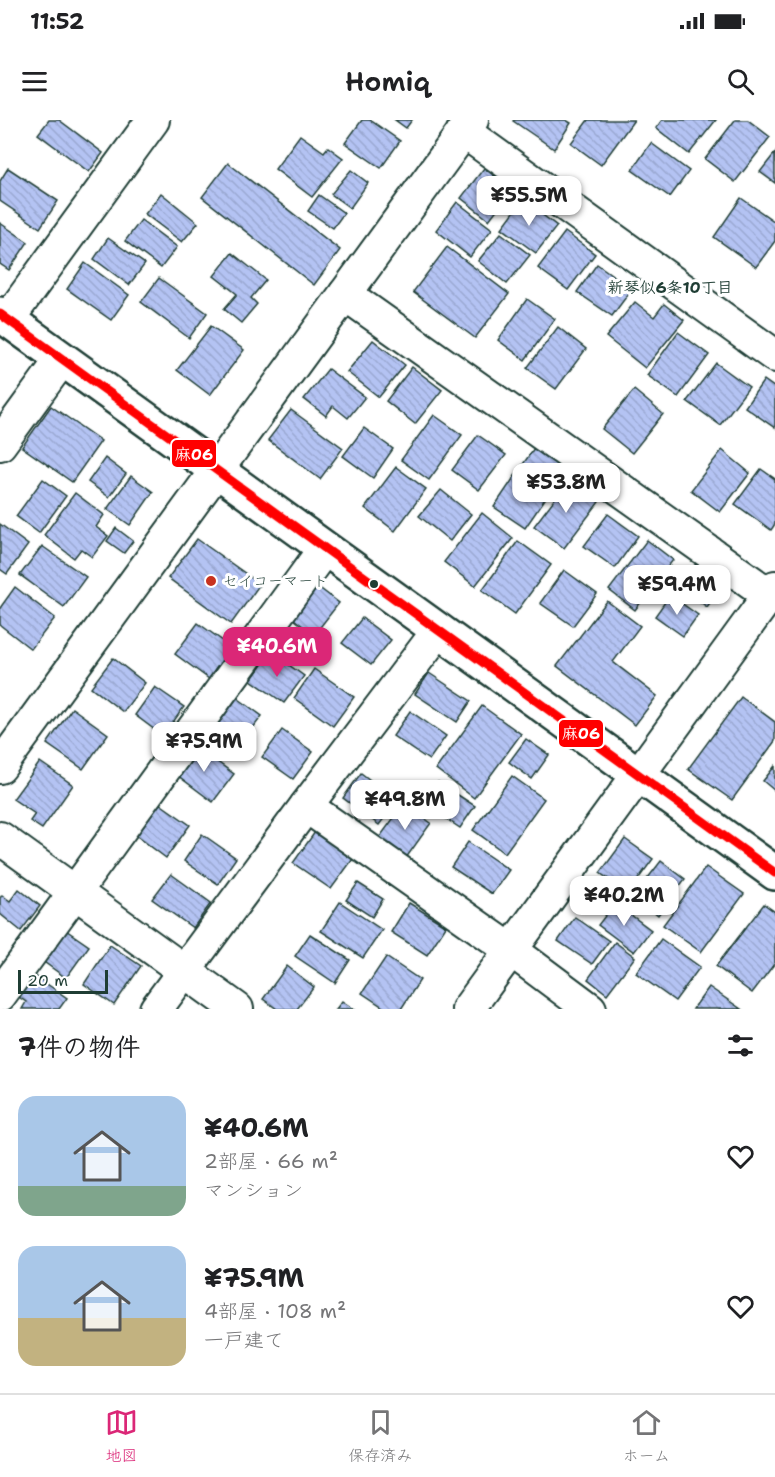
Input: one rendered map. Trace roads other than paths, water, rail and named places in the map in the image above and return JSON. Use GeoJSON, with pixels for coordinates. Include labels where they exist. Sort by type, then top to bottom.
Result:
{"type":"FeatureCollection","features":[{"type":"Feature","properties":{"kind":"street"},"geometry":{"type":"LineString","coordinates":[[153,120],[4,316],[775,873]]}},
{"type":"Feature","properties":{"kind":"street"},"geometry":{"type":"LineString","coordinates":[[0,768],[467,126],[775,356]]}},
{"type":"Feature","properties":{"kind":"street"},"geometry":{"type":"LineString","coordinates":[[345,294],[773,593],[468,1009]]}},
{"type":"Feature","properties":{"kind":"street"},"geometry":{"type":"LineString","coordinates":[[0,444],[62,359]]}},
{"type":"Feature","properties":{"kind":"street"},"geometry":{"type":"LineString","coordinates":[[0,995],[325,548]]}},
{"type":"Feature","properties":{"kind":"street"},"geometry":{"type":"LineString","coordinates":[[156,1009],[438,630]]}},
{"type":"Feature","properties":{"kind":"street"},"geometry":{"type":"LineString","coordinates":[[306,806],[511,950],[590,1009]]}},
{"type":"Feature","properties":{"kind":"street"},"geometry":{"type":"LineString","coordinates":[[0,838],[237,1009]]}},
{"type":"Feature","properties":{"kind":"place","name":"セイコーマート"},"geometry":{"type":"Point","coordinates":[211,581]}},
{"type":"Feature","properties":{"kind":"district","name":"新琴似6条10丁目"},"geometry":{"type":"Point","coordinates":[670,287]}}]}
